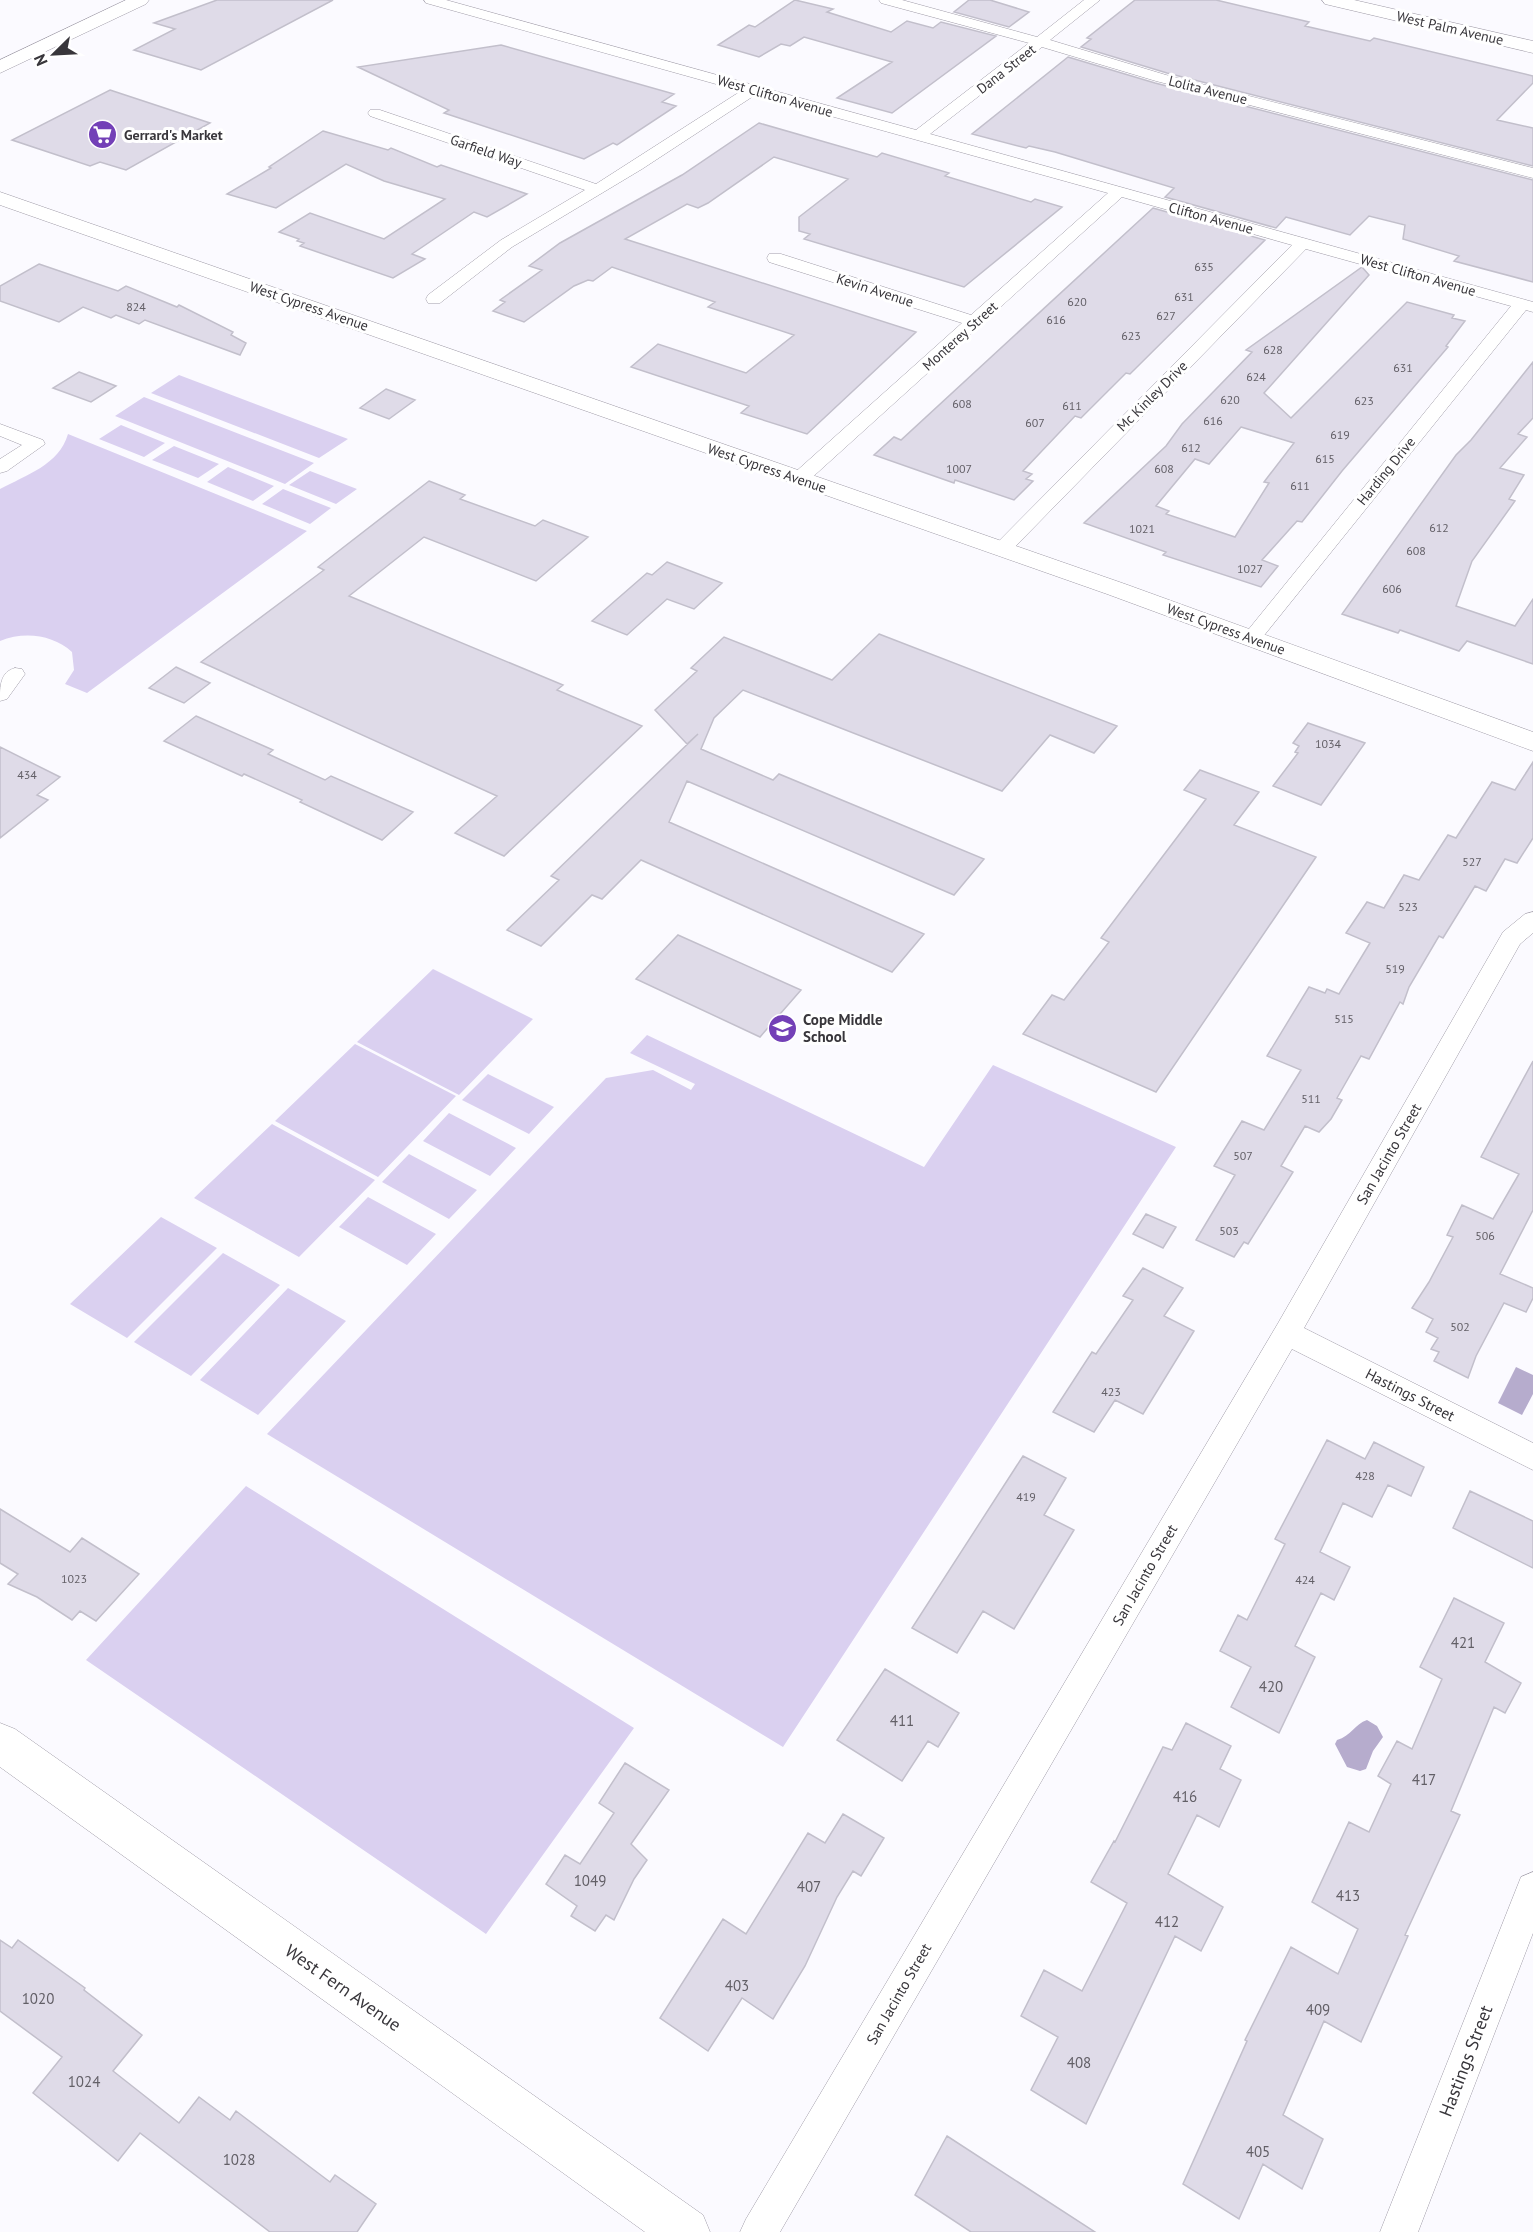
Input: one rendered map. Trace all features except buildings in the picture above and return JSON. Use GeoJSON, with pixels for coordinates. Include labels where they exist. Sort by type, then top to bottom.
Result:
{"type":"FeatureCollection","features":[{"type":"Feature","properties":{"kind":"main road"},"geometry":{"type":"LineString","coordinates":[[0,68],[140,0]]}},
{"type":"Feature","properties":{"kind":"main road","name":"West Palm Avenue"},"geometry":{"type":"LineString","coordinates":[[1334,0],[1533,47]]}},
{"type":"Feature","properties":{"kind":"main road","name":"West Cypress Avenue"},"geometry":{"type":"LineString","coordinates":[[0,198],[1001,550],[1533,742]]}},
{"type":"Feature","properties":{"kind":"main road","name":"West Fern Avenue"},"geometry":{"type":"LineString","coordinates":[[0,1743],[686,2232]]}},
{"type":"Feature","properties":{"kind":"street","name":"West Clifton Avenue"},"geometry":{"type":"LineString","coordinates":[[431,0],[1119,192]]}},
{"type":"Feature","properties":{"kind":"street","name":"Lolita Avenue"},"geometry":{"type":"LineString","coordinates":[[886,0],[1041,42],[1161,78],[1533,173]]}},
{"type":"Feature","properties":{"kind":"street","name":"Dana Street"},"geometry":{"type":"LineString","coordinates":[[918,136],[1093,0]]}},
{"type":"Feature","properties":{"kind":"street"},"geometry":{"type":"LineString","coordinates":[[434,299],[464,271],[515,237],[637,166],[752,90]]}},
{"type":"Feature","properties":{"kind":"street","name":"Garfield Way"},"geometry":{"type":"LineString","coordinates":[[375,113],[596,189]]}},
{"type":"Feature","properties":{"kind":"street","name":"Clifton Avenue"},"geometry":{"type":"LineString","coordinates":[[1119,192],[1303,243]]}},
{"type":"Feature","properties":{"kind":"street","name":"Monterey Street"},"geometry":{"type":"LineString","coordinates":[[799,479],[1119,192]]}},
{"type":"Feature","properties":{"kind":"street","name":"West Clifton Avenue"},"geometry":{"type":"LineString","coordinates":[[1303,243],[1527,305]]}},
{"type":"Feature","properties":{"kind":"street","name":"Mc Kinley Drive"},"geometry":{"type":"LineString","coordinates":[[1001,550],[1303,243]]}},
{"type":"Feature","properties":{"kind":"street","name":"Kevin Avenue"},"geometry":{"type":"LineString","coordinates":[[775,258],[975,322]]}},
{"type":"Feature","properties":{"kind":"street","name":"Harding Drive"},"geometry":{"type":"LineString","coordinates":[[1251,639],[1527,305]]}},
{"type":"Feature","properties":{"kind":"street"},"geometry":{"type":"LineString","coordinates":[[0,429],[36,444],[0,467]]}},
{"type":"Feature","properties":{"kind":"street"},"geometry":{"type":"LineString","coordinates":[[0,694],[15,674]]}},
{"type":"Feature","properties":{"kind":"street","name":"San Jacinto Street"},"geometry":{"type":"LineString","coordinates":[[759,2232],[1287,1334],[1511,938],[1533,920]]}},
{"type":"Feature","properties":{"kind":"street","name":"Hastings Street"},"geometry":{"type":"LineString","coordinates":[[1287,1334],[1533,1456]]}},
{"type":"Feature","properties":{"kind":"street","name":"Hastings Street"},"geometry":{"type":"LineString","coordinates":[[1399,2232],[1533,1890]]}},
{"type":"Feature","properties":{"kind":"shaded area"},"geometry":{"type":"Polygon","coordinates":[[[179,375],[348,439],[319,458],[151,393],[179,375]]]}},
{"type":"Feature","properties":{"kind":"shaded area"},"geometry":{"type":"Polygon","coordinates":[[[144,397],[314,463],[285,484],[115,416],[144,397]]]}},
{"type":"Feature","properties":{"kind":"shaded area"},"geometry":{"type":"Polygon","coordinates":[[[121,425],[165,443],[144,457],[99,439],[121,425]]]}},
{"type":"Feature","properties":{"kind":"shaded area"},"geometry":{"type":"Polygon","coordinates":[[[68,434],[307,531],[87,693],[65,684],[74,670],[72,652],[64,646],[38,636],[19,636],[0,641],[0,489],[31,474],[49,461],[64,445],[68,434]]]}},
{"type":"Feature","properties":{"kind":"shaded area"},"geometry":{"type":"Polygon","coordinates":[[[174,446],[219,464],[198,478],[152,460],[174,446]]]}},
{"type":"Feature","properties":{"kind":"shaded area"},"geometry":{"type":"Polygon","coordinates":[[[228,467],[274,486],[253,501],[207,482],[228,467]]]}},
{"type":"Feature","properties":{"kind":"shaded area"},"geometry":{"type":"Polygon","coordinates":[[[310,471],[357,489],[336,504],[289,485],[310,471]]]}},
{"type":"Feature","properties":{"kind":"shaded area"},"geometry":{"type":"Polygon","coordinates":[[[283,489],[331,508],[310,524],[262,504],[283,489]]]}},
{"type":"Feature","properties":{"kind":"shaded area"},"geometry":{"type":"Polygon","coordinates":[[[433,969],[533,1019],[459,1095],[357,1042],[433,969]]]}},
{"type":"Feature","properties":{"kind":"shaded area"},"geometry":{"type":"Polygon","coordinates":[[[647,1035],[924,1167],[993,1065],[1176,1147],[783,1747],[267,1434],[606,1078],[653,1070],[691,1090],[695,1084],[630,1053],[647,1035]]]}},
{"type":"Feature","properties":{"kind":"shaded area"},"geometry":{"type":"Polygon","coordinates":[[[355,1044],[456,1096],[378,1177],[275,1121],[355,1044]]]}},
{"type":"Feature","properties":{"kind":"shaded area"},"geometry":{"type":"Polygon","coordinates":[[[488,1074],[554,1107],[529,1134],[462,1100],[488,1074]]]}},
{"type":"Feature","properties":{"kind":"shaded area"},"geometry":{"type":"Polygon","coordinates":[[[449,1113],[516,1148],[490,1176],[423,1141],[449,1113]]]}},
{"type":"Feature","properties":{"kind":"shaded area"},"geometry":{"type":"Polygon","coordinates":[[[272,1124],[375,1180],[299,1257],[194,1198],[272,1124]]]}},
{"type":"Feature","properties":{"kind":"shaded area"},"geometry":{"type":"Polygon","coordinates":[[[409,1154],[477,1190],[449,1219],[382,1182],[409,1154]]]}},
{"type":"Feature","properties":{"kind":"shaded area"},"geometry":{"type":"Polygon","coordinates":[[[368,1197],[436,1234],[407,1265],[339,1227],[368,1197]]]}},
{"type":"Feature","properties":{"kind":"shaded area"},"geometry":{"type":"Polygon","coordinates":[[[161,1217],[217,1248],[127,1338],[70,1304],[161,1217]]]}},
{"type":"Feature","properties":{"kind":"shaded area"},"geometry":{"type":"Polygon","coordinates":[[[223,1253],[280,1285],[191,1376],[134,1342],[223,1253]]]}},
{"type":"Feature","properties":{"kind":"shaded area"},"geometry":{"type":"Polygon","coordinates":[[[288,1288],[346,1321],[258,1415],[200,1380],[288,1288]]]}},
{"type":"Feature","properties":{"kind":"shaded area"},"geometry":{"type":"Polygon","coordinates":[[[1516,1367],[1533,1375],[1533,1394],[1522,1415],[1498,1403],[1516,1367]]]}},
{"type":"Feature","properties":{"kind":"shaded area"},"geometry":{"type":"Polygon","coordinates":[[[246,1486],[634,1728],[486,1934],[86,1660],[246,1486]]]}},
{"type":"Feature","properties":{"kind":"shaded area"},"geometry":{"type":"Polygon","coordinates":[[[1367,1720],[1377,1726],[1383,1737],[1373,1751],[1366,1769],[1360,1771],[1347,1767],[1335,1744],[1337,1740],[1367,1720]]]}},
{"type":"Feature","properties":{"kind":"place","name":"Gerrard's Market"},"geometry":{"type":"Point","coordinates":[103,135]}},
{"type":"Feature","properties":{"kind":"place","name":"Cope Middle School"},"geometry":{"type":"Point","coordinates":[782,1029]}}]}
